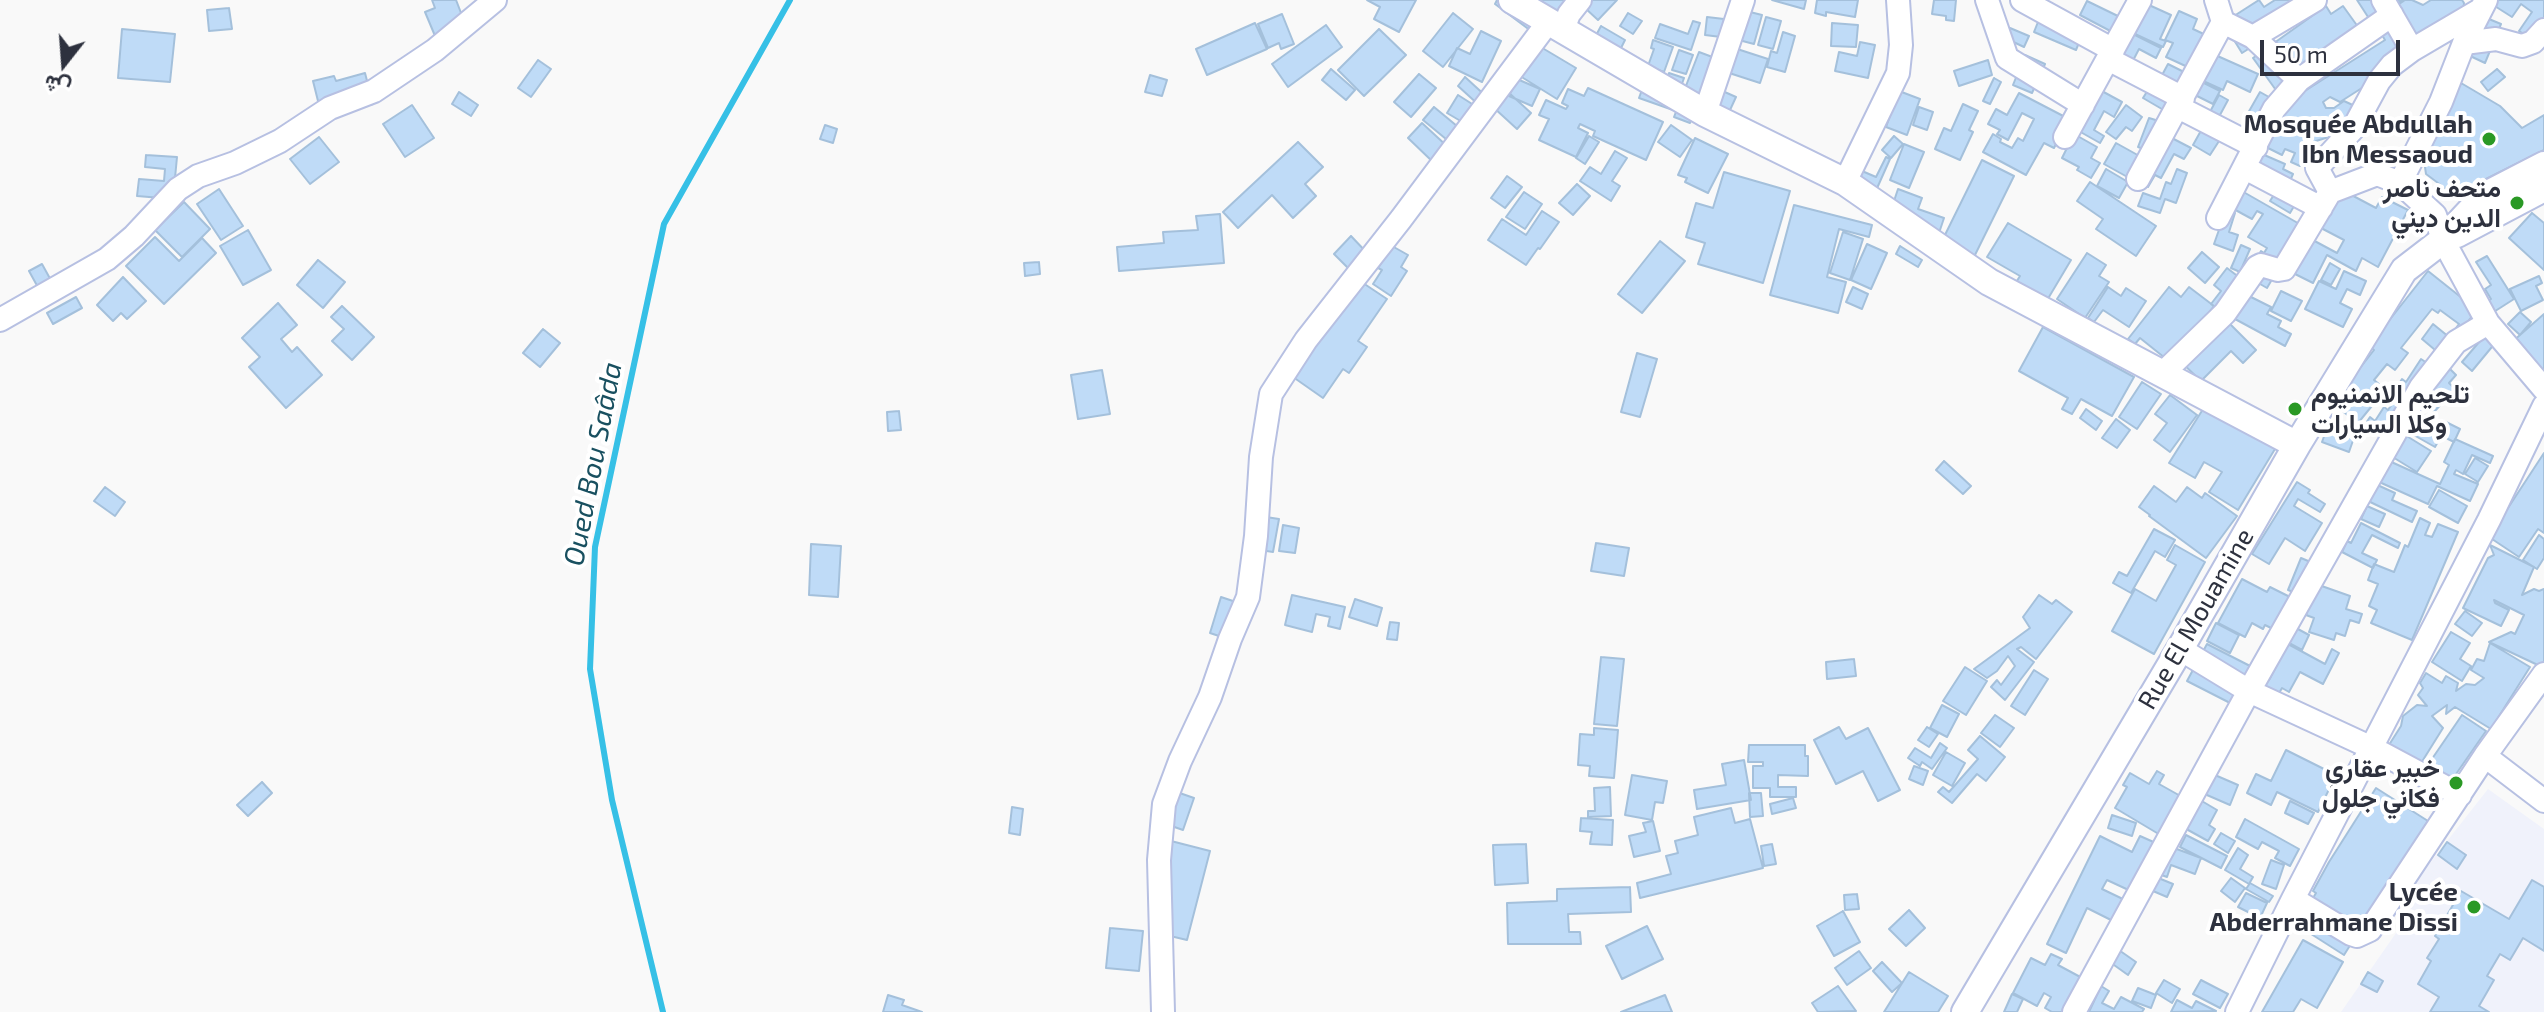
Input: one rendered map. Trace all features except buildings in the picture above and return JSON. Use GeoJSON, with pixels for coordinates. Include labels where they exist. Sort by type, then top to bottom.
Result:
{"type":"FeatureCollection","features":[{"type":"Feature","properties":{"kind":"main road"},"geometry":{"type":"LineString","coordinates":[[1512,0],[1564,13],[1705,113],[1845,182],[1989,282],[2297,445]]}},
{"type":"Feature","properties":{"kind":"main road"},"geometry":{"type":"LineString","coordinates":[[2443,240],[2484,196],[2544,165]]}},
{"type":"Feature","properties":{"kind":"main road"},"geometry":{"type":"LineString","coordinates":[[2443,240],[2544,188]]}},
{"type":"Feature","properties":{"kind":"main road","name":"Rue El Mouamine"},"geometry":{"type":"LineString","coordinates":[[1965,1012],[2297,445],[2404,270],[2443,240]]}},
{"type":"Feature","properties":{"kind":"street"},"geometry":{"type":"LineString","coordinates":[[0,320],[107,259],[134,236],[178,189],[198,176],[258,152],[330,108],[374,91],[435,50],[495,0]]}},
{"type":"Feature","properties":{"kind":"street"},"geometry":{"type":"LineString","coordinates":[[1705,113],[1743,0]]}},
{"type":"Feature","properties":{"kind":"street"},"geometry":{"type":"LineString","coordinates":[[1845,182],[1898,73],[1901,45],[1898,0]]}},
{"type":"Feature","properties":{"kind":"street"},"geometry":{"type":"LineString","coordinates":[[1987,0],[2007,58],[2083,105]]}},
{"type":"Feature","properties":{"kind":"street"},"geometry":{"type":"LineString","coordinates":[[2022,0],[2180,103],[2256,147]]}},
{"type":"Feature","properties":{"kind":"street"},"geometry":{"type":"LineString","coordinates":[[2065,137],[2140,0]]}},
{"type":"Feature","properties":{"kind":"street"},"geometry":{"type":"LineString","coordinates":[[2138,179],[2223,22],[2216,0]]}},
{"type":"Feature","properties":{"kind":"street"},"geometry":{"type":"LineString","coordinates":[[2253,37],[2315,0]]}},
{"type":"Feature","properties":{"kind":"street"},"geometry":{"type":"LineString","coordinates":[[2400,183],[2441,102],[2483,5]]}},
{"type":"Feature","properties":{"kind":"street"},"geometry":{"type":"LineString","coordinates":[[2325,200],[2317,168],[2353,129],[2379,81],[2392,65],[2412,50],[2483,5]]}},
{"type":"Feature","properties":{"kind":"street"},"geometry":{"type":"LineString","coordinates":[[2218,218],[2274,109],[2299,80],[2387,8],[2412,50]]}},
{"type":"Feature","properties":{"kind":"street"},"geometry":{"type":"LineString","coordinates":[[1163,1012],[1159,860],[1164,804],[1248,597],[1261,457],[1271,394],[1306,340],[1564,13]]}},
{"type":"Feature","properties":{"kind":"street"},"geometry":{"type":"LineString","coordinates":[[2223,22],[2253,37],[2299,80]]}},
{"type":"Feature","properties":{"kind":"street"},"geometry":{"type":"LineString","coordinates":[[2464,43],[2496,39],[2522,46],[2533,42],[2544,30]]}},
{"type":"Feature","properties":{"kind":"street"},"geometry":{"type":"LineString","coordinates":[[2245,168],[2325,200]]}},
{"type":"Feature","properties":{"kind":"street"},"geometry":{"type":"LineString","coordinates":[[2162,374],[2225,313],[2257,267],[2284,269],[2325,200],[2377,174],[2400,183],[2435,215],[2443,240],[2488,323],[2544,389]]}},
{"type":"Feature","properties":{"kind":"street"},"geometry":{"type":"LineString","coordinates":[[2074,1012],[2249,691],[2421,387],[2456,342],[2488,323]]}},
{"type":"Feature","properties":{"kind":"street"},"geometry":{"type":"LineString","coordinates":[[2237,1012],[2489,520],[2544,406]]}},
{"type":"Feature","properties":{"kind":"street"},"geometry":{"type":"LineString","coordinates":[[2180,649],[2249,691],[2372,748],[2460,795]]}},
{"type":"Feature","properties":{"kind":"street"},"geometry":{"type":"LineString","coordinates":[[2293,899],[2351,934],[2357,936],[2370,930],[2485,756],[2544,674]]}},
{"type":"Feature","properties":{"kind":"street"},"geometry":{"type":"LineString","coordinates":[[2485,756],[2544,801]]}},
{"type":"Feature","properties":{"kind":"shaded area","name":"Lycée Abderrahmane Dissi"},"geometry":{"type":"Polygon","coordinates":[[[2488,789],[2544,829],[2544,1012],[2341,1012],[2403,923],[2407,892],[2488,789]]]}},
{"type":"Feature","properties":{"kind":"waterway","name":"Oued Bou Saâda"},"geometry":{"type":"LineString","coordinates":[[663,1012],[612,800],[590,669],[595,547],[664,224],[790,0]]}},
{"type":"Feature","properties":{"kind":"place","name":"Mosquée Abdullah Ibn Messaoud"},"geometry":{"type":"Point","coordinates":[2489,139]}},
{"type":"Feature","properties":{"kind":"place","name":"متحف ناصر الدين ديني"},"geometry":{"type":"Point","coordinates":[2517,203]}},
{"type":"Feature","properties":{"kind":"place","name":"تلحيم الانمنيوم وكلا السيارات"},"geometry":{"type":"Point","coordinates":[2295,409]}},
{"type":"Feature","properties":{"kind":"place","name":"خبير عقاري فكاني جلول"},"geometry":{"type":"Point","coordinates":[2456,783]}},
{"type":"Feature","properties":{"kind":"place","name":"Lycée Abderrahmane Dissi"},"geometry":{"type":"Point","coordinates":[2474,907]}}]}
